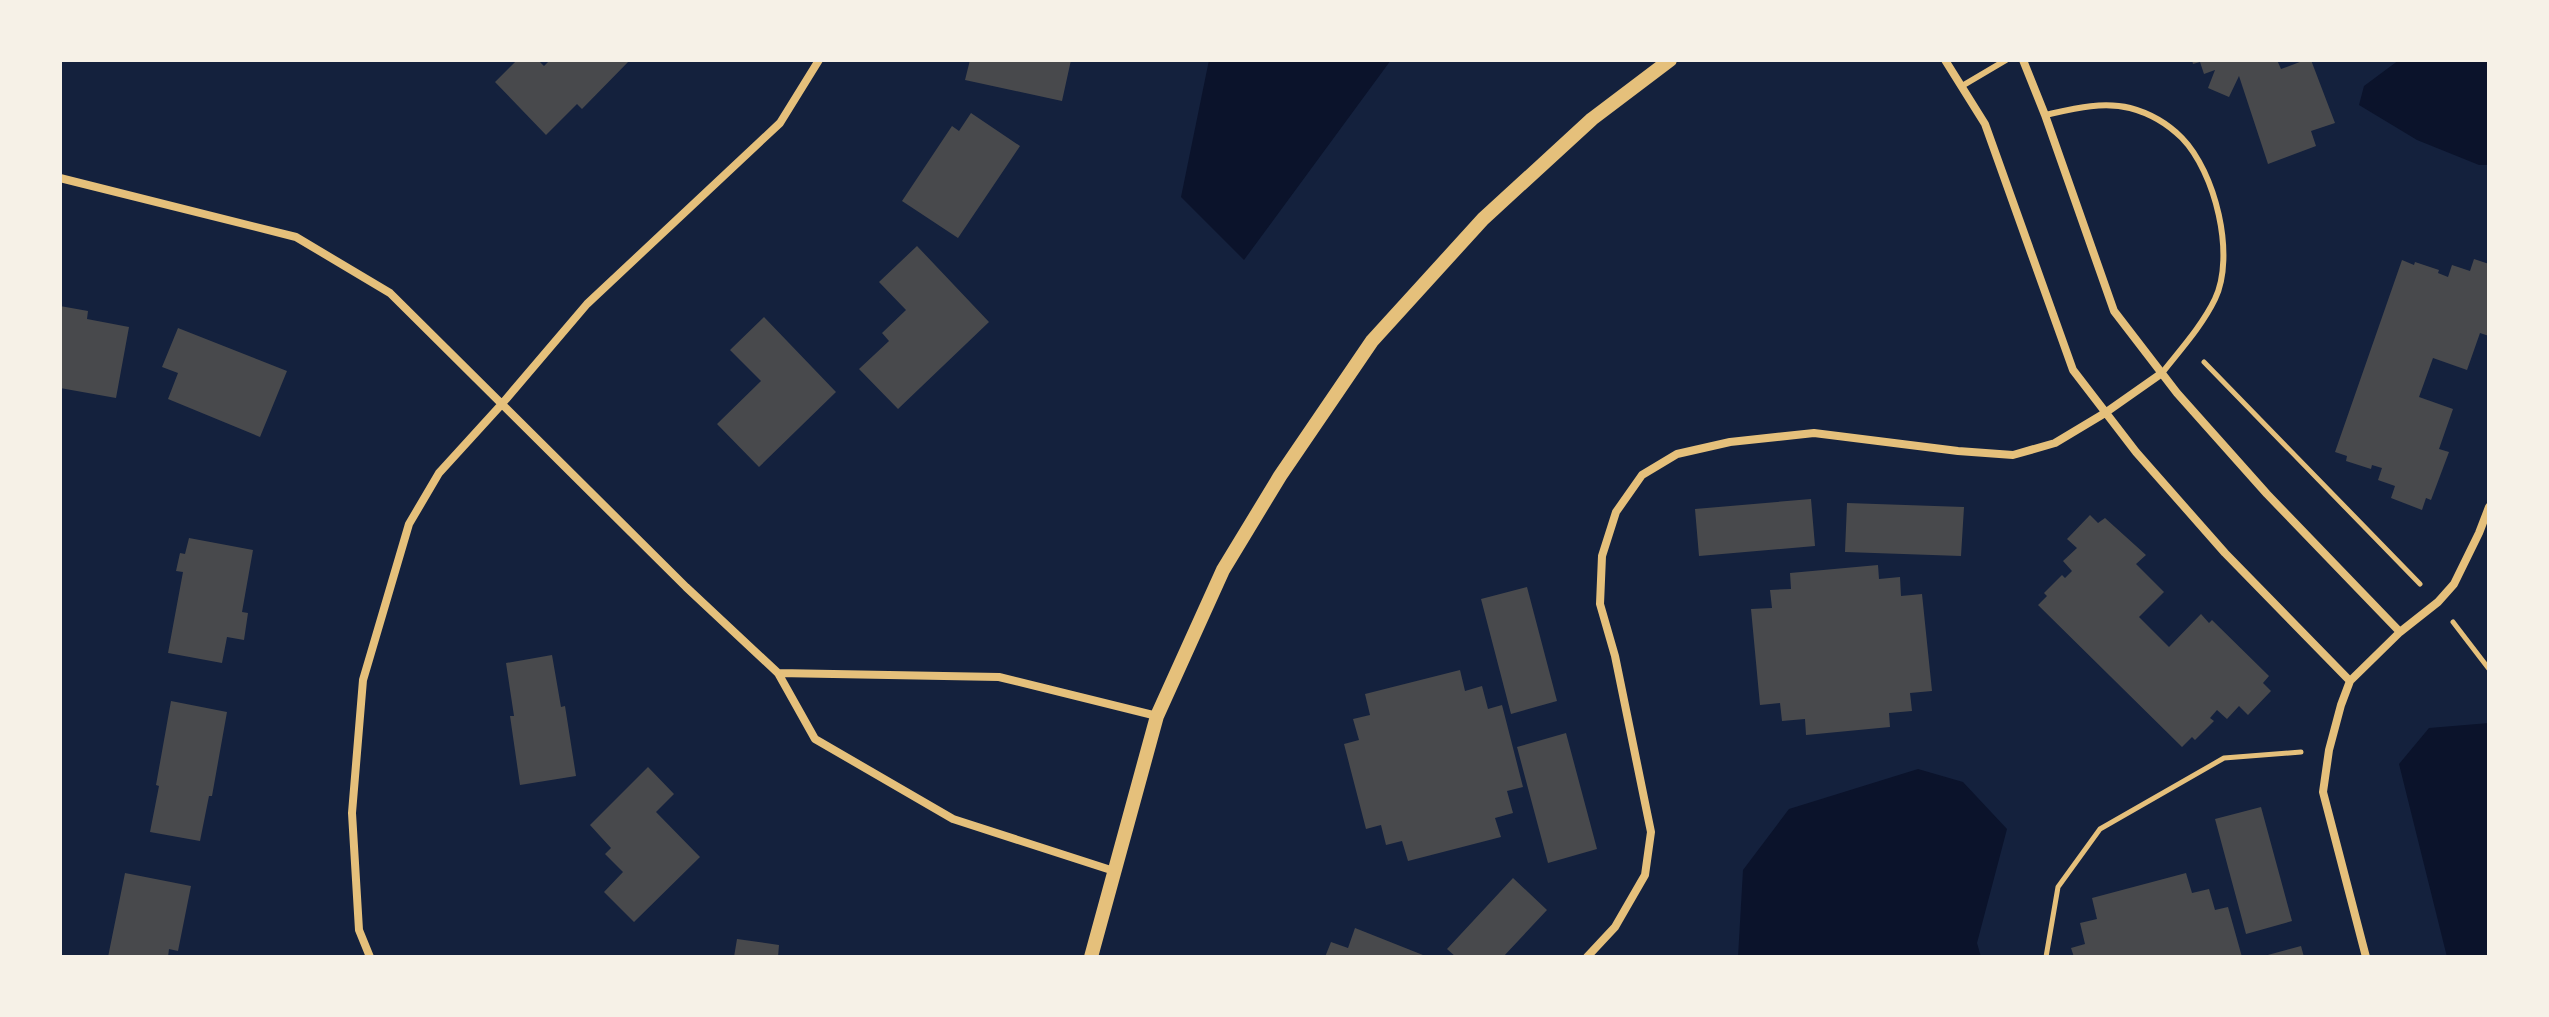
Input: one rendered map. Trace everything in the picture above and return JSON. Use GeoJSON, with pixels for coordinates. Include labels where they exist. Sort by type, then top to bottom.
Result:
{"type":"FeatureCollection","features":[{"type":"Feature","properties":{"kind":"street"},"geometry":{"type":"LineString","coordinates":[[370,957],[359,930],[352,813],[363,680],[409,524],[439,473],[587,304],[780,123],[819,60]]}},
{"type":"Feature","properties":{"kind":"street"},"geometry":{"type":"LineString","coordinates":[[1091,957],[1157,716],[1223,570],[1280,476],[1372,341],[1483,219],[1592,119],[1670,60]]}},
{"type":"Feature","properties":{"kind":"street"},"geometry":{"type":"LineString","coordinates":[[1945,60],[1985,124],[2073,370],[2136,452],[2225,553],[2350,681]]}},
{"type":"Feature","properties":{"kind":"street"},"geometry":{"type":"LineString","coordinates":[[2023,60],[2114,311],[2162,373],[2267,494],[2400,632]]}},
{"type":"Feature","properties":{"kind":"street"},"geometry":{"type":"LineString","coordinates":[[60,178],[296,237],[390,293],[686,587],[778,673],[815,739],[953,819],[1114,871]]}},
{"type":"Feature","properties":{"kind":"street"},"geometry":{"type":"LineString","coordinates":[[1587,957],[1615,927],[1645,875],[1651,832],[1615,656],[1600,604],[1602,556],[1616,512],[1642,475],[1677,454],[1730,442],[1814,433],[2013,455],[2055,443],[2162,373]]}},
{"type":"Feature","properties":{"kind":"street"},"geometry":{"type":"LineString","coordinates":[[2366,957],[2323,792],[2329,750],[2350,681],[2454,584],[2489,507]]}},
{"type":"Feature","properties":{"kind":"street"},"geometry":{"type":"LineString","coordinates":[[778,673],[999,677],[1157,716]]}},
{"type":"Feature","properties":{"kind":"lane"},"geometry":{"type":"LineString","coordinates":[[1962,86],[2006,60]]}},
{"type":"Feature","properties":{"kind":"lane"},"geometry":{"type":"LineString","coordinates":[[2045,115],[2086,106],[2128,107],[2159,120],[2183,139],[2205,172],[2218,208],[2225,253],[2216,297],[2162,373]]}},
{"type":"Feature","properties":{"kind":"path"},"geometry":{"type":"LineString","coordinates":[[2186,343],[2438,602],[2489,669]]}},
{"type":"Feature","properties":{"kind":"path"},"geometry":{"type":"LineString","coordinates":[[2046,957],[2058,887],[2100,829],[2224,758],[2329,750]]}},
{"type":"Feature","properties":{"kind":"water"},"geometry":{"type":"Polygon","coordinates":[[[1209,60],[1391,60],[1244,260],[1181,197],[1209,60]]]}},
{"type":"Feature","properties":{"kind":"water"},"geometry":{"type":"Polygon","coordinates":[[[2399,60],[2489,61],[2489,165],[2479,165],[2417,140],[2359,105],[2364,86],[2399,60]]]}},
{"type":"Feature","properties":{"kind":"water"},"geometry":{"type":"Polygon","coordinates":[[[2489,723],[2489,957],[2447,957],[2399,764],[2429,728],[2489,723]]]}},
{"type":"Feature","properties":{"kind":"water"},"geometry":{"type":"Polygon","coordinates":[[[1918,769],[1963,782],[2007,829],[1977,943],[1981,957],[1738,957],[1743,870],[1789,809],[1918,769]]]}},
{"type":"Feature","properties":{"kind":"building"},"geometry":{"type":"Polygon","coordinates":[[[517,60],[538,60],[544,66],[550,60],[630,60],[582,109],[577,104],[546,135],[495,82],[517,60]]]}},
{"type":"Feature","properties":{"kind":"building"},"geometry":{"type":"Polygon","coordinates":[[[970,60],[1071,60],[1062,101],[965,80],[970,60]]]}},
{"type":"Feature","properties":{"kind":"building"},"geometry":{"type":"Polygon","coordinates":[[[2192,60],[2277,60],[2281,69],[2311,60],[2335,123],[2311,131],[2316,146],[2268,164],[2239,76],[2229,97],[2208,88],[2215,70],[2204,74],[2200,62],[2193,64],[2192,60]]]}},
{"type":"Feature","properties":{"kind":"building"},"geometry":{"type":"Polygon","coordinates":[[[971,113],[1020,146],[958,238],[902,201],[952,126],[959,131],[971,113]]]}},
{"type":"Feature","properties":{"kind":"building"},"geometry":{"type":"Polygon","coordinates":[[[917,246],[989,322],[898,409],[859,369],[889,341],[882,333],[906,310],[879,282],[917,246]]]}},
{"type":"Feature","properties":{"kind":"building"},"geometry":{"type":"Polygon","coordinates":[[[2474,259],[2489,264],[2489,336],[2480,333],[2467,370],[2433,358],[2419,397],[2453,409],[2439,449],[2449,452],[2431,500],[2426,498],[2422,510],[2391,498],[2395,486],[2378,480],[2382,468],[2372,465],[2371,469],[2346,461],[2347,456],[2335,452],[2402,260],[2439,270],[2438,273],[2448,277],[2452,265],[2470,271],[2474,259]]]}},
{"type":"Feature","properties":{"kind":"building"},"geometry":{"type":"Polygon","coordinates":[[[60,306],[88,311],[87,319],[129,327],[116,398],[60,388],[60,306]]]}},
{"type":"Feature","properties":{"kind":"building"},"geometry":{"type":"Polygon","coordinates":[[[764,317],[836,392],[759,467],[717,424],[761,381],[730,350],[764,317]]]}},
{"type":"Feature","properties":{"kind":"building"},"geometry":{"type":"Polygon","coordinates":[[[178,328],[287,371],[260,437],[168,399],[178,373],[162,367],[178,328]]]}},
{"type":"Feature","properties":{"kind":"building"},"geometry":{"type":"Polygon","coordinates":[[[1811,499],[1815,546],[1699,556],[1695,509],[1811,499]]]}},
{"type":"Feature","properties":{"kind":"building"},"geometry":{"type":"Polygon","coordinates":[[[1847,503],[1964,507],[1961,556],[1845,552],[1847,503]]]}},
{"type":"Feature","properties":{"kind":"building"},"geometry":{"type":"Polygon","coordinates":[[[2090,515],[2098,523],[2105,518],[2146,555],[2136,564],[2164,592],[2139,617],[2169,647],[2201,614],[2209,623],[2212,620],[2269,676],[2263,683],[2271,691],[2248,715],[2239,706],[2227,719],[2217,710],[2210,718],[2214,721],[2195,740],[2192,737],[2182,747],[2038,605],[2047,596],[2044,593],[2062,575],[2065,578],[2072,571],[2063,561],[2077,548],[2067,539],[2090,515]]]}},
{"type":"Feature","properties":{"kind":"building"},"geometry":{"type":"Polygon","coordinates":[[[189,538],[253,550],[242,612],[248,613],[244,640],[227,637],[222,663],[168,653],[183,572],[176,571],[180,553],[185,554],[189,538]]]}},
{"type":"Feature","properties":{"kind":"building"},"geometry":{"type":"Polygon","coordinates":[[[1878,565],[1879,579],[1900,577],[1901,596],[1922,594],[1932,691],[1910,693],[1912,711],[1889,713],[1890,727],[1806,735],[1805,719],[1782,721],[1780,703],[1760,705],[1751,609],[1772,608],[1770,590],[1791,589],[1790,573],[1878,565]]]}},
{"type":"Feature","properties":{"kind":"building"},"geometry":{"type":"Polygon","coordinates":[[[1527,587],[1557,701],[1511,714],[1481,599],[1527,587]]]}},
{"type":"Feature","properties":{"kind":"building"},"geometry":{"type":"Polygon","coordinates":[[[552,655],[561,707],[565,706],[576,776],[520,785],[506,663],[552,655]]]}},
{"type":"Feature","properties":{"kind":"building"},"geometry":{"type":"Polygon","coordinates":[[[1460,670],[1465,691],[1482,686],[1488,709],[1502,705],[1523,787],[1507,791],[1513,813],[1495,818],[1501,837],[1408,861],[1402,841],[1386,845],[1381,825],[1366,829],[1344,744],[1359,740],[1353,719],[1370,715],[1365,694],[1460,670]]]}},
{"type":"Feature","properties":{"kind":"building"},"geometry":{"type":"Polygon","coordinates":[[[171,701],[227,712],[212,796],[209,796],[200,841],[150,832],[171,701]]]}},
{"type":"Feature","properties":{"kind":"building"},"geometry":{"type":"Polygon","coordinates":[[[1566,733],[1597,849],[1548,863],[1517,747],[1566,733]]]}},
{"type":"Feature","properties":{"kind":"building"},"geometry":{"type":"Polygon","coordinates":[[[648,767],[674,794],[656,812],[700,857],[634,922],[604,892],[623,872],[605,854],[611,848],[590,825],[648,767]]]}},
{"type":"Feature","properties":{"kind":"building"},"geometry":{"type":"Polygon","coordinates":[[[2261,807],[2292,921],[2246,934],[2215,819],[2261,807]]]}},
{"type":"Feature","properties":{"kind":"building"},"geometry":{"type":"Polygon","coordinates":[[[125,873],[191,886],[178,951],[169,949],[168,957],[108,957],[125,873]]]}},
{"type":"Feature","properties":{"kind":"building"},"geometry":{"type":"Polygon","coordinates":[[[2186,873],[2192,893],[2209,889],[2215,910],[2228,907],[2242,957],[2074,957],[2071,948],[2085,944],[2080,923],[2097,919],[2092,898],[2186,873]]]}},
{"type":"Feature","properties":{"kind":"building"},"geometry":{"type":"Polygon","coordinates":[[[1513,878],[1547,910],[1503,957],[1456,957],[1447,949],[1513,878]]]}},
{"type":"Feature","properties":{"kind":"building"},"geometry":{"type":"Polygon","coordinates":[[[1355,928],[1428,957],[1325,957],[1331,942],[1348,948],[1355,928]]]}},
{"type":"Feature","properties":{"kind":"building"},"geometry":{"type":"Polygon","coordinates":[[[737,939],[779,945],[778,957],[734,957],[737,939]]]}},
{"type":"Feature","properties":{"kind":"building"},"geometry":{"type":"Polygon","coordinates":[[[2301,946],[2304,957],[2264,957],[2264,956],[2301,946]]]}}]}
